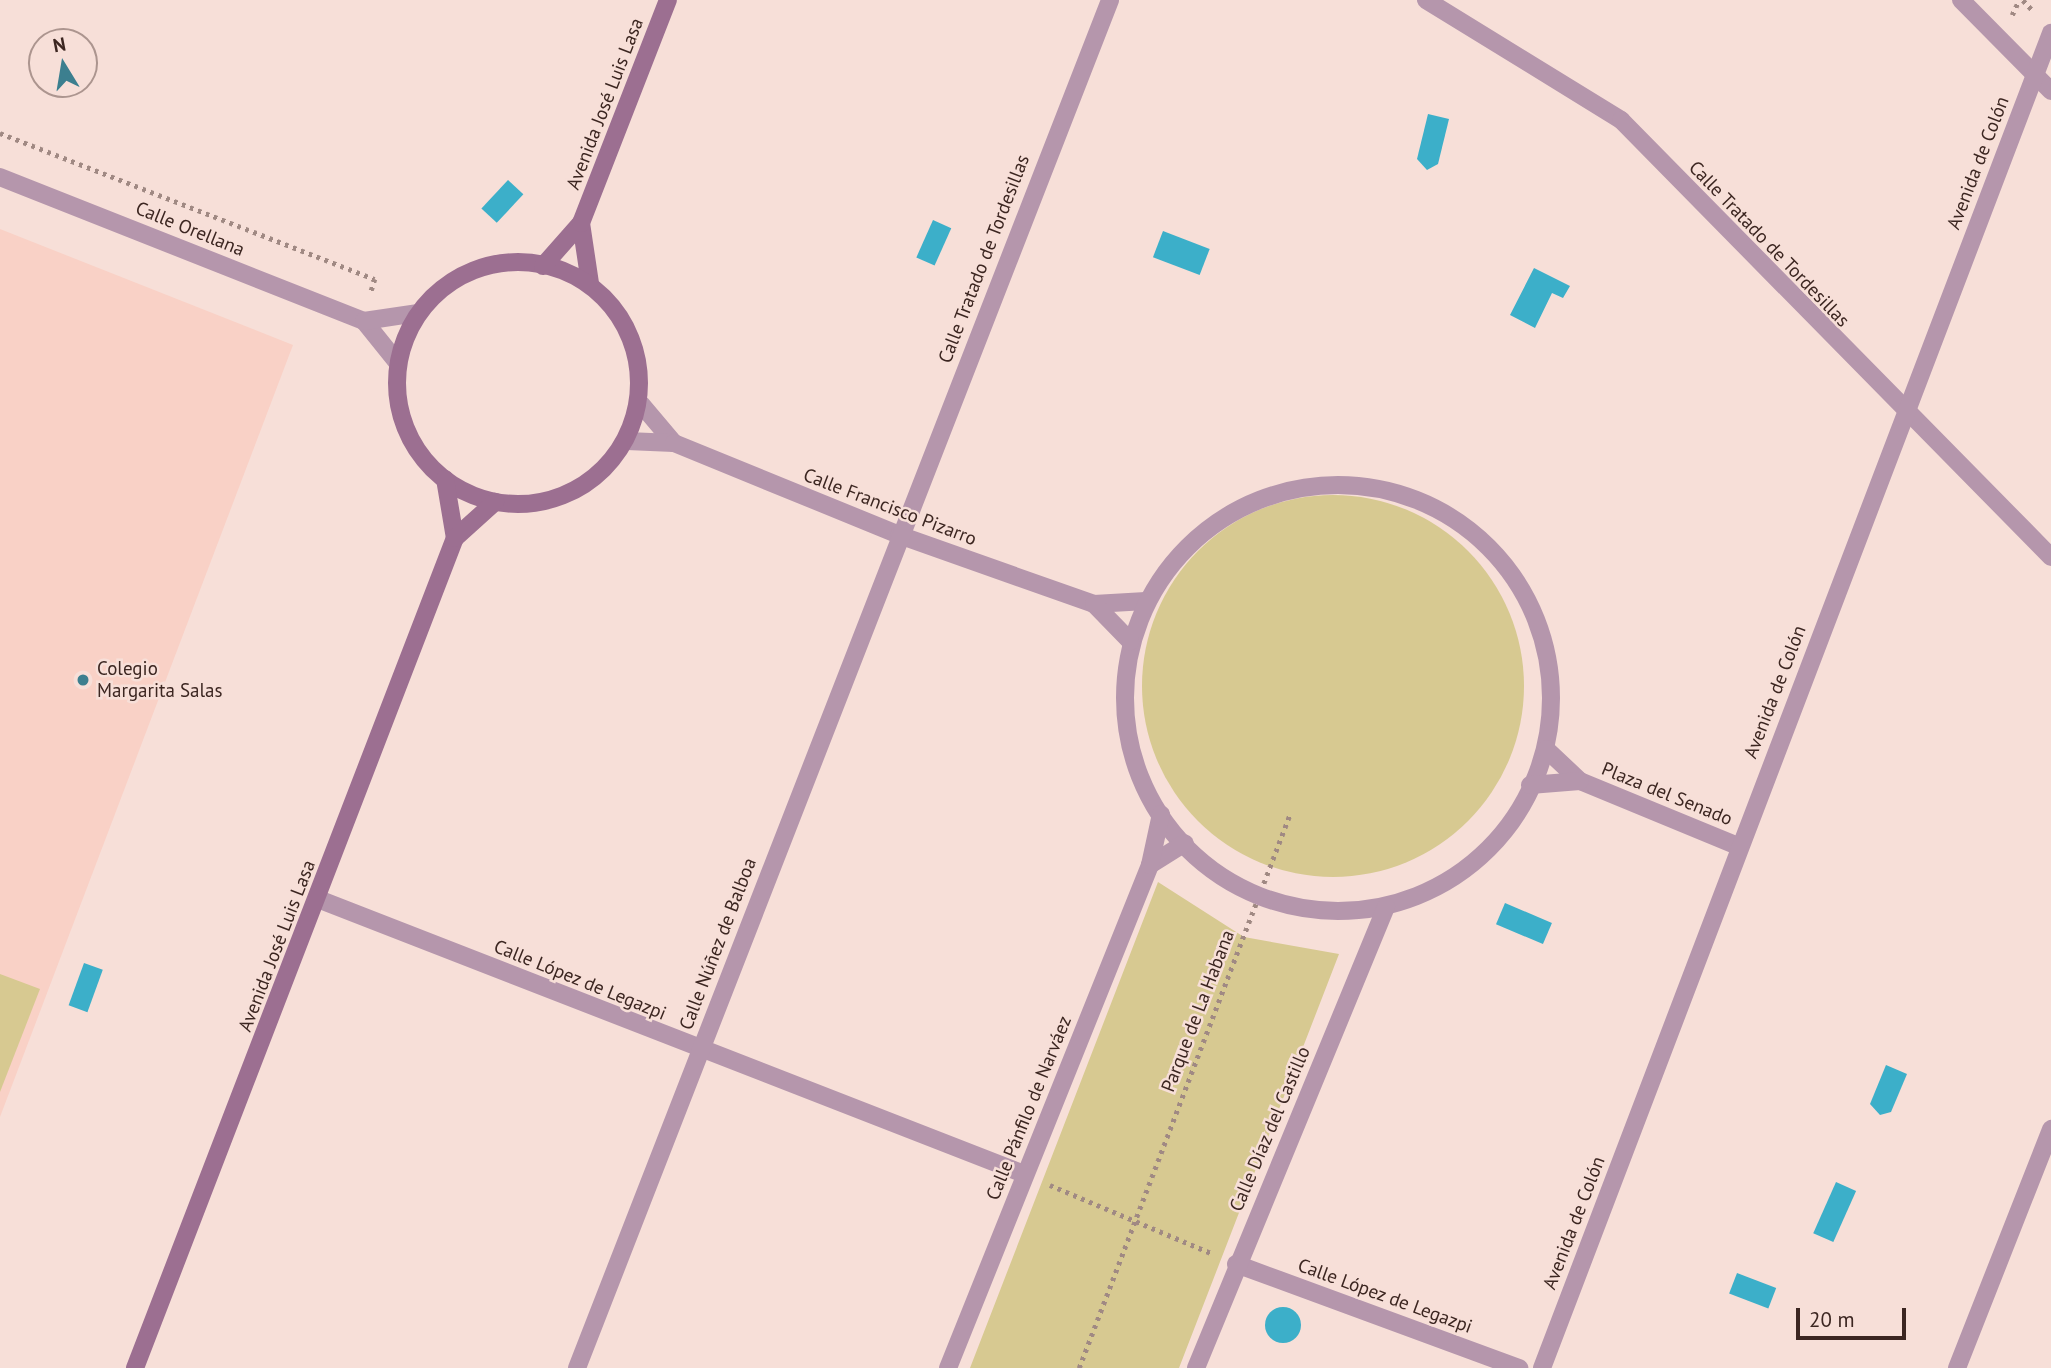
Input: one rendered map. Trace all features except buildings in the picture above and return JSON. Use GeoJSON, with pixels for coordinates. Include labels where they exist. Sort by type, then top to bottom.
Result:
{"type":"FeatureCollection","features":[{"type":"Feature","properties":{"kind":"street","name":"Avenida José Luis Lasa"},"geometry":{"type":"LineString","coordinates":[[543,266],[581,223],[668,0]]}},
{"type":"Feature","properties":{"kind":"street","name":"Calle Tratado de Tordesillas"},"geometry":{"type":"LineString","coordinates":[[899,535],[1110,0]]}},
{"type":"Feature","properties":{"kind":"street","name":"Calle Tratado de Tordesillas"},"geometry":{"type":"LineString","coordinates":[[1426,0],[1621,120],[1904,414],[2051,557]]}},
{"type":"Feature","properties":{"kind":"street"},"geometry":{"type":"LineString","coordinates":[[1961,0],[2033,78],[2051,90]]}},
{"type":"Feature","properties":{"kind":"street","name":"Avenida de Colón"},"geometry":{"type":"LineString","coordinates":[[1542,1368],[1738,846],[2051,33]]}},
{"type":"Feature","properties":{"kind":"street","name":"Calle Orellana"},"geometry":{"type":"LineString","coordinates":[[0,177],[364,321],[397,362]]}},
{"type":"Feature","properties":{"kind":"street","name":"Avenida José Luis Lasa"},"geometry":{"type":"LineString","coordinates":[[581,223],[590,282]]}},
{"type":"Feature","properties":{"kind":"street"},"geometry":{"type":"LineString","coordinates":[[488,266],[543,266],[590,282],[619,317],[634,349],[641,404],[627,441],[584,485],[547,501],[495,502],[445,478],[408,434],[399,411],[397,362],[418,313],[453,281],[488,266]]}},
{"type":"Feature","properties":{"kind":"street"},"geometry":{"type":"LineString","coordinates":[[364,321],[418,313]]}},
{"type":"Feature","properties":{"kind":"street","name":"Calle Francisco Pizarro"},"geometry":{"type":"LineString","coordinates":[[641,404],[674,443]]}},
{"type":"Feature","properties":{"kind":"street","name":"Calle Francisco Pizarro"},"geometry":{"type":"LineString","coordinates":[[627,441],[674,443],[899,535],[1094,604],[1146,601]]}},
{"type":"Feature","properties":{"kind":"street"},"geometry":{"type":"LineString","coordinates":[[445,478],[455,538]]}},
{"type":"Feature","properties":{"kind":"street"},"geometry":{"type":"LineString","coordinates":[[1300,487],[1375,487],[1445,512],[1502,560],[1539,624],[1552,697],[1546,748],[1515,818],[1480,858],[1436,889],[1386,907],[1320,912],[1258,892],[1210,868],[1161,814],[1133,767],[1122,695],[1130,641],[1146,601],[1173,560],[1230,512],[1300,487]]}},
{"type":"Feature","properties":{"kind":"street","name":"Avenida José Luis Lasa"},"geometry":{"type":"LineString","coordinates":[[135,1368],[455,538],[495,502]]}},
{"type":"Feature","properties":{"kind":"street","name":"Calle Núñez de Balboa"},"geometry":{"type":"LineString","coordinates":[[577,1368],[899,535]]}},
{"type":"Feature","properties":{"kind":"street","name":"Calle Francisco Pizarro"},"geometry":{"type":"LineString","coordinates":[[1094,604],[1130,641]]}},
{"type":"Feature","properties":{"kind":"street","name":"Plaza del Senado"},"geometry":{"type":"LineString","coordinates":[[1546,748],[1580,782],[1738,846]]}},
{"type":"Feature","properties":{"kind":"street","name":"Plaza del Senado"},"geometry":{"type":"LineString","coordinates":[[1530,785],[1580,782]]}},
{"type":"Feature","properties":{"kind":"street","name":"Calle Pánfilo de Narváez"},"geometry":{"type":"LineString","coordinates":[[948,1368],[1150,865],[1161,814]]}},
{"type":"Feature","properties":{"kind":"street"},"geometry":{"type":"LineString","coordinates":[[1150,865],[1185,843]]}},
{"type":"Feature","properties":{"kind":"street","name":"Calle López de Legazpi"},"geometry":{"type":"LineString","coordinates":[[318,899],[1024,1174]]}},
{"type":"Feature","properties":{"kind":"street","name":"Calle Díaz del Castillo"},"geometry":{"type":"LineString","coordinates":[[1196,1368],[1236,1264],[1386,907]]}},
{"type":"Feature","properties":{"kind":"street"},"geometry":{"type":"LineString","coordinates":[[1957,1368],[2051,1129]]}},
{"type":"Feature","properties":{"kind":"street","name":"Calle López de Legazpi"},"geometry":{"type":"LineString","coordinates":[[1236,1264],[1519,1368]]}},
{"type":"Feature","properties":{"kind":"path"},"geometry":{"type":"LineString","coordinates":[[0,133],[375,278],[364,321]]}},
{"type":"Feature","properties":{"kind":"path","name":"Parque de La Habana"},"geometry":{"type":"LineString","coordinates":[[1079,1368],[1258,892],[1290,814]]}},
{"type":"Feature","properties":{"kind":"path"},"geometry":{"type":"LineString","coordinates":[[1024,1174],[1236,1264]]}},
{"type":"Feature","properties":{"kind":"shaded area","name":"Colegio Margarita Salas"},"geometry":{"type":"Polygon","coordinates":[[[0,229],[293,345],[0,1117],[0,229]]]}},
{"type":"Feature","properties":{"kind":"shaded area"},"geometry":{"type":"Polygon","coordinates":[[[1333,495],[1370,499],[1406,510],[1439,527],[1468,551],[1492,580],[1509,613],[1520,649],[1524,686],[1520,723],[1509,759],[1492,792],[1468,821],[1439,845],[1406,862],[1370,873],[1333,877],[1296,873],[1260,862],[1227,845],[1198,821],[1174,792],[1157,759],[1146,723],[1142,686],[1146,649],[1157,613],[1174,580],[1198,551],[1227,527],[1260,510],[1296,499],[1333,495]]]}},
{"type":"Feature","properties":{"kind":"shaded area"},"geometry":{"type":"Polygon","coordinates":[[[1158,882],[1244,937],[1339,954],[1179,1368],[970,1368],[1158,882]]]}},
{"type":"Feature","properties":{"kind":"shaded area"},"geometry":{"type":"Polygon","coordinates":[[[0,974],[40,989],[0,1092],[0,974]]]}},
{"type":"Feature","properties":{"kind":"water"},"geometry":{"type":"Polygon","coordinates":[[[1428,114],[1449,119],[1438,164],[1427,170],[1417,159],[1428,114]]]}},
{"type":"Feature","properties":{"kind":"water"},"geometry":{"type":"Polygon","coordinates":[[[508,180],[523,194],[497,223],[481,209],[508,180]]]}},
{"type":"Feature","properties":{"kind":"water"},"geometry":{"type":"Polygon","coordinates":[[[933,220],[951,228],[935,266],[916,257],[933,220]]]}},
{"type":"Feature","properties":{"kind":"water"},"geometry":{"type":"Polygon","coordinates":[[[1163,231],[1210,249],[1200,275],[1153,257],[1163,231]]]}},
{"type":"Feature","properties":{"kind":"water"},"geometry":{"type":"Polygon","coordinates":[[[1534,268],[1570,286],[1563,298],[1552,293],[1535,328],[1510,315],[1534,268]]]}},
{"type":"Feature","properties":{"kind":"water"},"geometry":{"type":"Polygon","coordinates":[[[1505,903],[1552,923],[1543,944],[1496,924],[1505,903]]]}},
{"type":"Feature","properties":{"kind":"water"},"geometry":{"type":"Polygon","coordinates":[[[84,963],[103,970],[87,1012],[69,1005],[84,963]]]}},
{"type":"Feature","properties":{"kind":"water"},"geometry":{"type":"Polygon","coordinates":[[[1886,1065],[1907,1074],[1891,1112],[1880,1115],[1870,1104],[1886,1065]]]}},
{"type":"Feature","properties":{"kind":"water"},"geometry":{"type":"Polygon","coordinates":[[[1836,1182],[1856,1191],[1833,1242],[1813,1233],[1836,1182]]]}},
{"type":"Feature","properties":{"kind":"water"},"geometry":{"type":"Polygon","coordinates":[[[1737,1273],[1776,1288],[1768,1309],[1729,1294],[1737,1273]]]}},
{"type":"Feature","properties":{"kind":"water"},"geometry":{"type":"Polygon","coordinates":[[[1283,1307],[1296,1312],[1301,1325],[1296,1338],[1283,1343],[1270,1338],[1265,1325],[1270,1312],[1283,1307]]]}},
{"type":"Feature","properties":{"kind":"place","name":"Colegio Margarita Salas"},"geometry":{"type":"Point","coordinates":[83,680]}}]}
